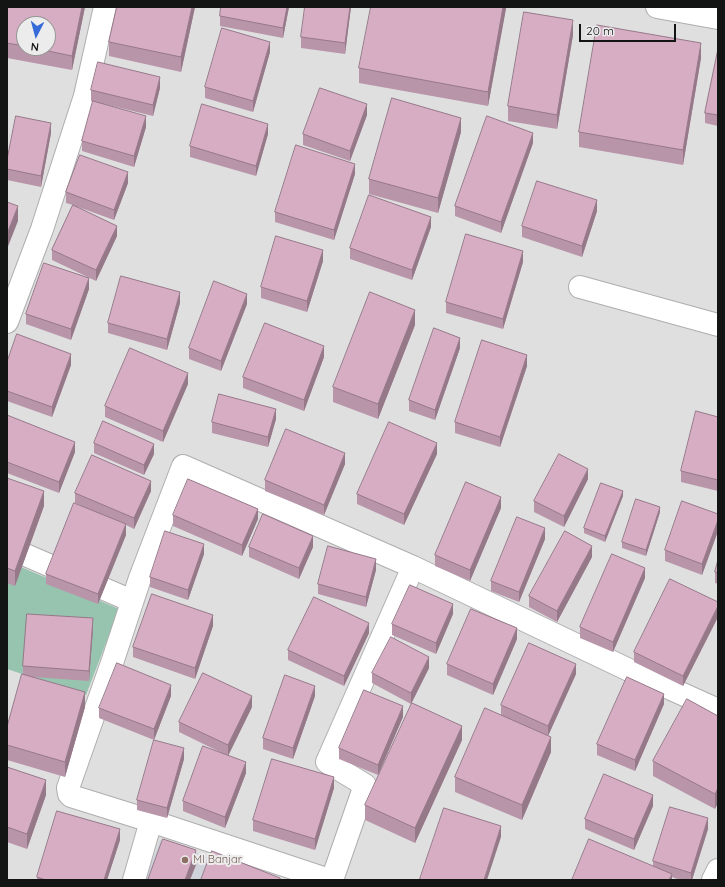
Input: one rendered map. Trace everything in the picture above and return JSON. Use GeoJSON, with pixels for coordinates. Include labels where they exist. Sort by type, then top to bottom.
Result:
{"type":"FeatureCollection","features":[{"type":"Feature","properties":{"kind":"street"},"geometry":{"type":"LineString","coordinates":[[7,322],[42,229],[85,96],[105,7]]}},
{"type":"Feature","properties":{"kind":"street"},"geometry":{"type":"LineString","coordinates":[[657,7],[718,18]]}},
{"type":"Feature","properties":{"kind":"street"},"geometry":{"type":"LineString","coordinates":[[580,287],[718,325]]}},
{"type":"Feature","properties":{"kind":"street"},"geometry":{"type":"LineString","coordinates":[[329,880],[71,796],[68,792],[68,788],[132,601],[183,466],[413,567],[629,670],[718,710]]}},
{"type":"Feature","properties":{"kind":"street"},"geometry":{"type":"LineString","coordinates":[[7,547],[132,601]]}},
{"type":"Feature","properties":{"kind":"street"},"geometry":{"type":"LineString","coordinates":[[332,880],[365,786],[327,762],[413,567]]}},
{"type":"Feature","properties":{"kind":"street"},"geometry":{"type":"LineString","coordinates":[[134,880],[151,821]]}},
{"type":"Feature","properties":{"kind":"street"},"geometry":{"type":"LineString","coordinates":[[713,880],[718,870]]}},
{"type":"Feature","properties":{"kind":"shaded area","name":"MI Banjar"},"geometry":{"type":"Polygon","coordinates":[[[160,840],[274,880],[145,880],[160,840]]]}},
{"type":"Feature","properties":{"kind":"green space"},"geometry":{"type":"Polygon","coordinates":[[[7,561],[119,609],[86,695],[7,669],[7,561]]]}},
{"type":"Feature","properties":{"kind":"building"},"geometry":{"type":"Polygon","coordinates":[[[7,7],[82,7],[72,56],[56,53],[56,16],[16,16],[16,45],[7,43],[7,7]]]}},
{"type":"Feature","properties":{"kind":"building"},"geometry":{"type":"Polygon","coordinates":[[[117,7],[192,7],[181,57],[109,42],[117,7]]]}},
{"type":"Feature","properties":{"kind":"building"},"geometry":{"type":"Polygon","coordinates":[[[221,7],[287,7],[283,28],[220,16],[221,7]]]}},
{"type":"Feature","properties":{"kind":"building"},"geometry":{"type":"Polygon","coordinates":[[[305,7],[350,7],[345,43],[301,37],[305,7]]]}},
{"type":"Feature","properties":{"kind":"building"},"geometry":{"type":"Polygon","coordinates":[[[371,7],[503,7],[488,92],[359,68],[371,7]]]}},
{"type":"Feature","properties":{"kind":"building"},"geometry":{"type":"Polygon","coordinates":[[[524,12],[573,20],[557,115],[508,106],[524,12]]]}},
{"type":"Feature","properties":{"kind":"building"},"geometry":{"type":"Polygon","coordinates":[[[597,25],[701,43],[683,150],[579,132],[597,25]]]}},
{"type":"Feature","properties":{"kind":"building"},"geometry":{"type":"Polygon","coordinates":[[[222,28],[270,42],[253,101],[205,87],[222,28]]]}},
{"type":"Feature","properties":{"kind":"building"},"geometry":{"type":"Polygon","coordinates":[[[718,49],[718,115],[705,113],[718,49]]]}},
{"type":"Feature","properties":{"kind":"building"},"geometry":{"type":"Polygon","coordinates":[[[98,62],[160,77],[153,105],[91,90],[98,62]]]}},
{"type":"Feature","properties":{"kind":"building"},"geometry":{"type":"Polygon","coordinates":[[[320,88],[367,104],[350,151],[303,134],[320,88]]]}},
{"type":"Feature","properties":{"kind":"building"},"geometry":{"type":"Polygon","coordinates":[[[392,98],[461,118],[438,198],[369,179],[392,98]]]}},
{"type":"Feature","properties":{"kind":"building"},"geometry":{"type":"Polygon","coordinates":[[[93,101],[146,116],[134,156],[82,141],[93,101]]]}},
{"type":"Feature","properties":{"kind":"building"},"geometry":{"type":"Polygon","coordinates":[[[202,104],[268,124],[256,166],[190,146],[202,104]]]}},
{"type":"Feature","properties":{"kind":"building"},"geometry":{"type":"Polygon","coordinates":[[[16,116],[51,123],[41,176],[7,169],[7,160],[16,116]]]}},
{"type":"Feature","properties":{"kind":"building"},"geometry":{"type":"Polygon","coordinates":[[[487,116],[533,133],[501,222],[455,206],[487,116]]]}},
{"type":"Feature","properties":{"kind":"building"},"geometry":{"type":"Polygon","coordinates":[[[296,145],[355,164],[334,230],[275,212],[296,145]]]}},
{"type":"Feature","properties":{"kind":"building"},"geometry":{"type":"Polygon","coordinates":[[[80,155],[128,172],[114,210],[66,192],[80,155]]]}},
{"type":"Feature","properties":{"kind":"building"},"geometry":{"type":"Polygon","coordinates":[[[537,181],[597,200],[582,246],[522,226],[537,181]]]}},
{"type":"Feature","properties":{"kind":"building"},"geometry":{"type":"Polygon","coordinates":[[[369,195],[431,217],[412,270],[350,248],[369,195]]]}},
{"type":"Feature","properties":{"kind":"building"},"geometry":{"type":"Polygon","coordinates":[[[7,202],[18,206],[7,234],[7,202]]]}},
{"type":"Feature","properties":{"kind":"building"},"geometry":{"type":"Polygon","coordinates":[[[73,205],[117,226],[96,270],[52,250],[73,205]]]}},
{"type":"Feature","properties":{"kind":"building"},"geometry":{"type":"Polygon","coordinates":[[[466,234],[523,251],[503,319],[446,302],[466,234]]]}},
{"type":"Feature","properties":{"kind":"building"},"geometry":{"type":"Polygon","coordinates":[[[276,236],[323,250],[307,301],[261,287],[276,236]]]}},
{"type":"Feature","properties":{"kind":"building"},"geometry":{"type":"Polygon","coordinates":[[[44,263],[89,278],[71,329],[26,314],[44,263]]]}},
{"type":"Feature","properties":{"kind":"building"},"geometry":{"type":"Polygon","coordinates":[[[121,276],[180,292],[167,339],[108,323],[121,276]]]}},
{"type":"Feature","properties":{"kind":"building"},"geometry":{"type":"Polygon","coordinates":[[[214,281],[247,294],[221,361],[189,348],[214,281]]]}},
{"type":"Feature","properties":{"kind":"building"},"geometry":{"type":"Polygon","coordinates":[[[370,292],[415,310],[378,404],[333,387],[370,292]]]}},
{"type":"Feature","properties":{"kind":"building"},"geometry":{"type":"Polygon","coordinates":[[[265,323],[324,346],[304,400],[243,377],[265,323]]]}},
{"type":"Feature","properties":{"kind":"building"},"geometry":{"type":"Polygon","coordinates":[[[434,328],[460,338],[435,410],[409,400],[434,328]]]}},
{"type":"Feature","properties":{"kind":"building"},"geometry":{"type":"Polygon","coordinates":[[[17,334],[71,354],[52,407],[7,391],[7,362],[17,334]]]}},
{"type":"Feature","properties":{"kind":"building"},"geometry":{"type":"Polygon","coordinates":[[[482,340],[527,355],[500,437],[455,422],[482,340]]]}},
{"type":"Feature","properties":{"kind":"building"},"geometry":{"type":"Polygon","coordinates":[[[130,348],[188,373],[163,431],[105,406],[130,348]]]}},
{"type":"Feature","properties":{"kind":"building"},"geometry":{"type":"Polygon","coordinates":[[[219,394],[276,409],[268,437],[212,422],[219,394]]]}},
{"type":"Feature","properties":{"kind":"building"},"geometry":{"type":"Polygon","coordinates":[[[696,411],[718,417],[718,480],[681,471],[696,411]]]}},
{"type":"Feature","properties":{"kind":"building"},"geometry":{"type":"Polygon","coordinates":[[[7,415],[75,442],[59,482],[7,462],[7,415]]]}},
{"type":"Feature","properties":{"kind":"building"},"geometry":{"type":"Polygon","coordinates":[[[103,421],[154,444],[144,465],[94,443],[103,421]]]}},
{"type":"Feature","properties":{"kind":"building"},"geometry":{"type":"Polygon","coordinates":[[[389,422],[437,443],[404,514],[357,494],[389,422]]]}},
{"type":"Feature","properties":{"kind":"building"},"geometry":{"type":"Polygon","coordinates":[[[286,429],[345,453],[324,505],[265,480],[286,429]]]}},
{"type":"Feature","properties":{"kind":"building"},"geometry":{"type":"Polygon","coordinates":[[[559,454],[588,469],[564,516],[534,501],[559,454]]]}},
{"type":"Feature","properties":{"kind":"building"},"geometry":{"type":"Polygon","coordinates":[[[92,455],[151,481],[134,518],[75,493],[92,455]]]}},
{"type":"Feature","properties":{"kind":"building"},"geometry":{"type":"Polygon","coordinates":[[[7,478],[44,491],[15,571],[7,568],[7,478]]]}},
{"type":"Feature","properties":{"kind":"building"},"geometry":{"type":"Polygon","coordinates":[[[188,479],[258,509],[242,545],[173,515],[188,479]]]}},
{"type":"Feature","properties":{"kind":"building"},"geometry":{"type":"Polygon","coordinates":[[[466,482],[501,497],[470,570],[435,555],[466,482]]]}},
{"type":"Feature","properties":{"kind":"building"},"geometry":{"type":"Polygon","coordinates":[[[601,483],[623,491],[605,536],[584,528],[601,483]]]}},
{"type":"Feature","properties":{"kind":"building"},"geometry":{"type":"Polygon","coordinates":[[[636,499],[660,507],[646,550],[622,542],[636,499]]]}},
{"type":"Feature","properties":{"kind":"building"},"geometry":{"type":"Polygon","coordinates":[[[682,501],[718,514],[718,520],[702,564],[665,550],[682,501]]]}},
{"type":"Feature","properties":{"kind":"building"},"geometry":{"type":"Polygon","coordinates":[[[74,503],[126,524],[98,594],[46,574],[74,503]]]}},
{"type":"Feature","properties":{"kind":"building"},"geometry":{"type":"Polygon","coordinates":[[[263,514],[313,536],[299,568],[249,547],[263,514]]]}},
{"type":"Feature","properties":{"kind":"building"},"geometry":{"type":"Polygon","coordinates":[[[517,517],[545,528],[519,592],[491,581],[517,517]]]}},
{"type":"Feature","properties":{"kind":"building"},"geometry":{"type":"Polygon","coordinates":[[[165,531],[204,544],[188,590],[150,577],[165,531]]]}},
{"type":"Feature","properties":{"kind":"building"},"geometry":{"type":"Polygon","coordinates":[[[565,531],[592,546],[557,611],[529,596],[565,531]]]}},
{"type":"Feature","properties":{"kind":"building"},"geometry":{"type":"Polygon","coordinates":[[[328,546],[376,559],[366,597],[318,584],[328,546]]]}},
{"type":"Feature","properties":{"kind":"building"},"geometry":{"type":"Polygon","coordinates":[[[612,554],[645,568],[613,642],[580,627],[612,554]]]}},
{"type":"Feature","properties":{"kind":"building"},"geometry":{"type":"Polygon","coordinates":[[[718,560],[718,573],[715,572],[718,560]]]}},
{"type":"Feature","properties":{"kind":"building"},"geometry":{"type":"Polygon","coordinates":[[[670,579],[718,602],[718,606],[683,676],[634,652],[670,579]]]}},
{"type":"Feature","properties":{"kind":"building"},"geometry":{"type":"Polygon","coordinates":[[[410,585],[453,604],[436,643],[392,624],[410,585]]]}},
{"type":"Feature","properties":{"kind":"building"},"geometry":{"type":"Polygon","coordinates":[[[152,594],[213,615],[195,668],[133,647],[152,594]]]}},
{"type":"Feature","properties":{"kind":"building"},"geometry":{"type":"Polygon","coordinates":[[[314,597],[369,623],[344,676],[288,650],[314,597]]]}},
{"type":"Feature","properties":{"kind":"building"},"geometry":{"type":"Polygon","coordinates":[[[471,609],[517,628],[493,684],[447,664],[471,609]]]}},
{"type":"Feature","properties":{"kind":"building"},"geometry":{"type":"Polygon","coordinates":[[[27,614],[93,618],[89,671],[23,666],[27,614]]]}},
{"type":"Feature","properties":{"kind":"building"},"geometry":{"type":"Polygon","coordinates":[[[391,637],[429,657],[411,693],[372,673],[391,637]]]}},
{"type":"Feature","properties":{"kind":"building"},"geometry":{"type":"Polygon","coordinates":[[[529,643],[576,664],[548,726],[501,705],[529,643]]]}},
{"type":"Feature","properties":{"kind":"building"},"geometry":{"type":"Polygon","coordinates":[[[117,663],[171,685],[154,729],[99,708],[117,663]]]}},
{"type":"Feature","properties":{"kind":"building"},"geometry":{"type":"Polygon","coordinates":[[[203,673],[252,696],[228,745],[179,722],[203,673]]]}},
{"type":"Feature","properties":{"kind":"building"},"geometry":{"type":"Polygon","coordinates":[[[22,674],[85,692],[65,762],[7,745],[7,727],[22,674]]]}},
{"type":"Feature","properties":{"kind":"building"},"geometry":{"type":"Polygon","coordinates":[[[285,675],[315,686],[293,748],[263,738],[285,675]]]}},
{"type":"Feature","properties":{"kind":"building"},"geometry":{"type":"Polygon","coordinates":[[[627,677],[664,694],[635,760],[597,744],[627,677]]]}},
{"type":"Feature","properties":{"kind":"building"},"geometry":{"type":"Polygon","coordinates":[[[364,690],[403,706],[378,765],[339,748],[364,690]]]}},
{"type":"Feature","properties":{"kind":"building"},"geometry":{"type":"Polygon","coordinates":[[[687,699],[718,716],[718,788],[715,794],[653,761],[687,699]]]}},
{"type":"Feature","properties":{"kind":"building"},"geometry":{"type":"Polygon","coordinates":[[[412,703],[462,726],[415,828],[365,805],[412,703]]]}},
{"type":"Feature","properties":{"kind":"building"},"geometry":{"type":"Polygon","coordinates":[[[485,708],[551,737],[522,805],[455,777],[485,708]]]}},
{"type":"Feature","properties":{"kind":"building"},"geometry":{"type":"Polygon","coordinates":[[[154,740],[184,748],[167,808],[137,800],[154,740]]]}},
{"type":"Feature","properties":{"kind":"building"},"geometry":{"type":"Polygon","coordinates":[[[203,746],[246,762],[225,817],[183,801],[203,746]]]}},
{"type":"Feature","properties":{"kind":"building"},"geometry":{"type":"Polygon","coordinates":[[[272,759],[334,777],[315,839],[253,820],[272,759]]]}},
{"type":"Feature","properties":{"kind":"building"},"geometry":{"type":"Polygon","coordinates":[[[7,767],[46,780],[27,834],[7,827],[7,767]]]}},
{"type":"Feature","properties":{"kind":"building"},"geometry":{"type":"Polygon","coordinates":[[[604,774],[653,795],[634,839],[585,819],[604,774]]]}},
{"type":"Feature","properties":{"kind":"building"},"geometry":{"type":"Polygon","coordinates":[[[670,807],[708,818],[691,873],[653,861],[670,807]]]}},
{"type":"Feature","properties":{"kind":"building"},"geometry":{"type":"Polygon","coordinates":[[[444,808],[501,826],[484,880],[420,879],[444,808]]]}},
{"type":"Feature","properties":{"kind":"building"},"geometry":{"type":"Polygon","coordinates":[[[57,811],[120,829],[104,880],[46,880],[37,877],[57,811]]]}},
{"type":"Feature","properties":{"kind":"building"},"geometry":{"type":"Polygon","coordinates":[[[163,839],[196,850],[185,880],[148,880],[163,839]]]}},
{"type":"Feature","properties":{"kind":"building"},"geometry":{"type":"Polygon","coordinates":[[[589,839],[672,874],[669,880],[572,880],[589,839]]]}},
{"type":"Feature","properties":{"kind":"building"},"geometry":{"type":"Polygon","coordinates":[[[212,851],[280,878],[280,880],[201,880],[212,851]]]}},
{"type":"Feature","properties":{"kind":"place","name":"MI Banjar"},"geometry":{"type":"Point","coordinates":[185,860]}}]}
